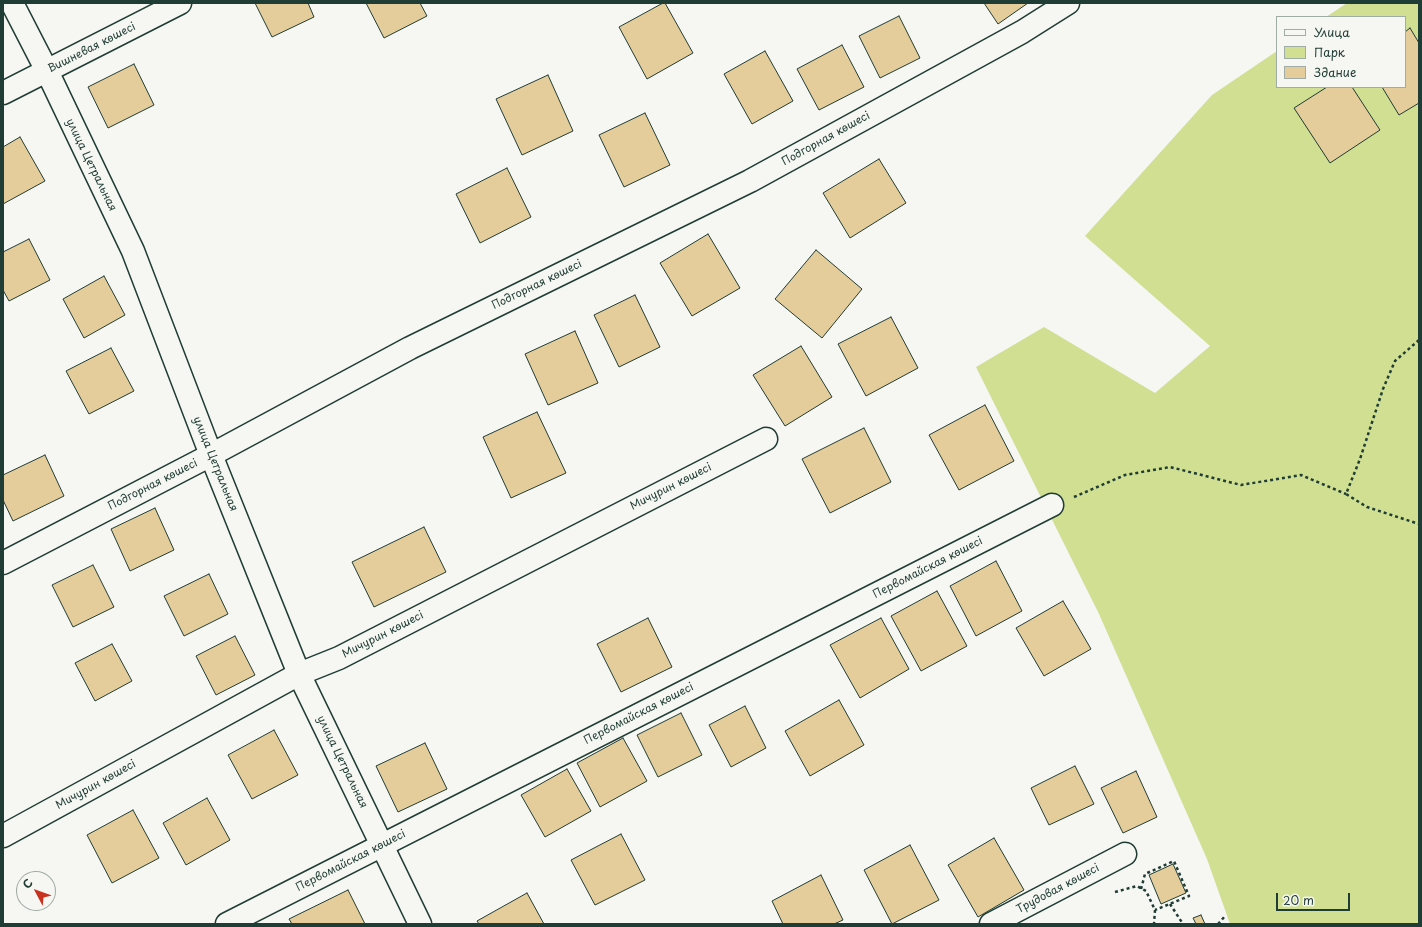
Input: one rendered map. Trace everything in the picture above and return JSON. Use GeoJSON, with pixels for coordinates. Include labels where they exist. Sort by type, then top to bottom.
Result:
{"type":"FeatureCollection","features":[{"type":"Feature","properties":{"kind":"street","name":"улица Цетральная"},"geometry":{"type":"LineString","coordinates":[[12,3],[133,251],[211,455],[299,674],[420,924]]}},
{"type":"Feature","properties":{"kind":"street","name":"Вишневая көшесі"},"geometry":{"type":"LineString","coordinates":[[3,92],[180,3]]}},
{"type":"Feature","properties":{"kind":"street","name":"Подгорная көшесі"},"geometry":{"type":"LineString","coordinates":[[3,563],[211,455],[410,348],[750,181],[1022,32],[1068,3]]}},
{"type":"Feature","properties":{"kind":"street","name":"Мичурин көшесі"},"geometry":{"type":"LineString","coordinates":[[3,836],[299,674],[339,658],[766,439]]}},
{"type":"Feature","properties":{"kind":"street","name":"Первомайская көшесі"},"geometry":{"type":"LineString","coordinates":[[227,924],[1052,505]]}},
{"type":"Feature","properties":{"kind":"street","name":"Трудовая көшесі"},"geometry":{"type":"LineString","coordinates":[[991,924],[1125,854]]}},
{"type":"Feature","properties":{"kind":"path"},"geometry":{"type":"LineString","coordinates":[[1346,494],[1360,459],[1383,389],[1395,361],[1419,340]]}},
{"type":"Feature","properties":{"kind":"path"},"geometry":{"type":"LineString","coordinates":[[1052,505],[1125,475],[1170,467],[1241,485],[1301,475],[1346,494],[1367,507],[1419,524]]}},
{"type":"Feature","properties":{"kind":"path"},"geometry":{"type":"LineString","coordinates":[[1141,889],[1145,874],[1174,861],[1189,896],[1155,910]]}},
{"type":"Feature","properties":{"kind":"path"},"geometry":{"type":"LineString","coordinates":[[1115,892],[1137,886],[1146,891],[1155,910],[1154,924]]}},
{"type":"Feature","properties":{"kind":"path"},"geometry":{"type":"LineString","coordinates":[[1170,904],[1183,924]]}},
{"type":"Feature","properties":{"kind":"path"},"geometry":{"type":"LineString","coordinates":[[1218,924],[1226,915]]}},
{"type":"Feature","properties":{"kind":"path"},"geometry":{"type":"LineString","coordinates":[[1177,924],[1179,918]]}},
{"type":"Feature","properties":{"kind":"green space"},"geometry":{"type":"Polygon","coordinates":[[[1347,3],[1419,3],[1419,924],[1230,924],[1207,859],[1099,614],[976,367],[1044,327],[1155,393],[1210,346],[1085,236],[1212,95],[1276,52],[1276,88],[1406,88],[1406,16],[1328,16],[1347,3]]]}},
{"type":"Feature","properties":{"kind":"building"},"geometry":{"type":"Polygon","coordinates":[[[255,3],[308,3],[314,17],[272,37],[255,3]]]}},
{"type":"Feature","properties":{"kind":"building"},"geometry":{"type":"Polygon","coordinates":[[[366,3],[420,3],[427,16],[384,38],[366,3]]]}},
{"type":"Feature","properties":{"kind":"building"},"geometry":{"type":"Polygon","coordinates":[[[665,3],[693,53],[647,79],[619,27],[665,3]]]}},
{"type":"Feature","properties":{"kind":"building"},"geometry":{"type":"Polygon","coordinates":[[[984,3],[1028,3],[998,24],[984,3]]]}},
{"type":"Feature","properties":{"kind":"building"},"geometry":{"type":"Polygon","coordinates":[[[899,16],[920,58],[880,78],[859,36],[899,16]]]}},
{"type":"Feature","properties":{"kind":"building"},"geometry":{"type":"Polygon","coordinates":[[[1410,28],[1419,43],[1419,103],[1399,115],[1383,88],[1406,88],[1406,31],[1410,28]]]}},
{"type":"Feature","properties":{"kind":"building"},"geometry":{"type":"Polygon","coordinates":[[[842,45],[864,87],[819,110],[797,69],[842,45]]]}},
{"type":"Feature","properties":{"kind":"building"},"geometry":{"type":"Polygon","coordinates":[[[765,51],[793,101],[752,124],[724,74],[765,51]]]}},
{"type":"Feature","properties":{"kind":"building"},"geometry":{"type":"Polygon","coordinates":[[[134,64],[154,105],[108,128],[88,87],[134,64]]]}},
{"type":"Feature","properties":{"kind":"building"},"geometry":{"type":"Polygon","coordinates":[[[548,75],[573,131],[522,155],[496,99],[548,75]]]}},
{"type":"Feature","properties":{"kind":"building"},"geometry":{"type":"Polygon","coordinates":[[[1325,88],[1353,88],[1380,130],[1330,163],[1294,108],[1325,88]]]}},
{"type":"Feature","properties":{"kind":"building"},"geometry":{"type":"Polygon","coordinates":[[[645,113],[670,165],[624,187],[599,135],[645,113]]]}},
{"type":"Feature","properties":{"kind":"building"},"geometry":{"type":"Polygon","coordinates":[[[20,137],[45,181],[3,204],[3,147],[20,137]]]}},
{"type":"Feature","properties":{"kind":"building"},"geometry":{"type":"Polygon","coordinates":[[[879,159],[906,203],[850,238],[823,193],[879,159]]]}},
{"type":"Feature","properties":{"kind":"building"},"geometry":{"type":"Polygon","coordinates":[[[507,168],[531,217],[480,243],[456,194],[507,168]]]}},
{"type":"Feature","properties":{"kind":"building"},"geometry":{"type":"Polygon","coordinates":[[[708,234],[740,288],[692,316],[660,263],[708,234]]]}},
{"type":"Feature","properties":{"kind":"building"},"geometry":{"type":"Polygon","coordinates":[[[29,239],[50,280],[9,301],[3,290],[3,252],[29,239]]]}},
{"type":"Feature","properties":{"kind":"building"},"geometry":{"type":"Polygon","coordinates":[[[816,250],[862,289],[822,338],[775,299],[816,250]]]}},
{"type":"Feature","properties":{"kind":"building"},"geometry":{"type":"Polygon","coordinates":[[[104,276],[125,315],[84,338],[63,299],[104,276]]]}},
{"type":"Feature","properties":{"kind":"building"},"geometry":{"type":"Polygon","coordinates":[[[635,295],[660,347],[619,367],[594,315],[635,295]]]}},
{"type":"Feature","properties":{"kind":"building"},"geometry":{"type":"Polygon","coordinates":[[[891,317],[918,368],[866,396],[838,344],[891,317]]]}},
{"type":"Feature","properties":{"kind":"building"},"geometry":{"type":"Polygon","coordinates":[[[575,331],[598,383],[548,405],[525,354],[575,331]]]}},
{"type":"Feature","properties":{"kind":"building"},"geometry":{"type":"Polygon","coordinates":[[[801,346],[832,397],[785,426],[753,375],[801,346]]]}},
{"type":"Feature","properties":{"kind":"building"},"geometry":{"type":"Polygon","coordinates":[[[111,348],[134,391],[89,414],[66,371],[111,348]]]}},
{"type":"Feature","properties":{"kind":"building"},"geometry":{"type":"Polygon","coordinates":[[[985,405],[1014,461],[959,490],[929,435],[985,405]]]}},
{"type":"Feature","properties":{"kind":"building"},"geometry":{"type":"Polygon","coordinates":[[[537,412],[566,473],[511,498],[483,437],[537,412]]]}},
{"type":"Feature","properties":{"kind":"building"},"geometry":{"type":"Polygon","coordinates":[[[864,428],[891,482],[830,513],[802,459],[864,428]]]}},
{"type":"Feature","properties":{"kind":"building"},"geometry":{"type":"Polygon","coordinates":[[[45,455],[64,496],[13,521],[3,500],[3,475],[45,455]]]}},
{"type":"Feature","properties":{"kind":"building"},"geometry":{"type":"Polygon","coordinates":[[[155,508],[174,550],[130,571],[111,529],[155,508]]]}},
{"type":"Feature","properties":{"kind":"building"},"geometry":{"type":"Polygon","coordinates":[[[424,527],[446,572],[374,607],[352,562],[424,527]]]}},
{"type":"Feature","properties":{"kind":"building"},"geometry":{"type":"Polygon","coordinates":[[[996,561],[1022,611],[976,636],[950,586],[996,561]]]}},
{"type":"Feature","properties":{"kind":"building"},"geometry":{"type":"Polygon","coordinates":[[[93,565],[114,607],[73,627],[52,585],[93,565]]]}},
{"type":"Feature","properties":{"kind":"building"},"geometry":{"type":"Polygon","coordinates":[[[209,574],[228,614],[184,636],[164,596],[209,574]]]}},
{"type":"Feature","properties":{"kind":"building"},"geometry":{"type":"Polygon","coordinates":[[[937,591],[967,646],[921,671],[891,616],[937,591]]]}},
{"type":"Feature","properties":{"kind":"building"},"geometry":{"type":"Polygon","coordinates":[[[1063,601],[1091,649],[1044,676],[1016,628],[1063,601]]]}},
{"type":"Feature","properties":{"kind":"building"},"geometry":{"type":"Polygon","coordinates":[[[648,618],[672,667],[621,692],[597,644],[648,618]]]}},
{"type":"Feature","properties":{"kind":"building"},"geometry":{"type":"Polygon","coordinates":[[[881,618],[909,669],[860,698],[830,645],[881,618]]]}},
{"type":"Feature","properties":{"kind":"building"},"geometry":{"type":"Polygon","coordinates":[[[235,636],[255,675],[216,695],[196,656],[235,636]]]}},
{"type":"Feature","properties":{"kind":"building"},"geometry":{"type":"Polygon","coordinates":[[[112,644],[132,681],[95,701],[75,663],[112,644]]]}},
{"type":"Feature","properties":{"kind":"building"},"geometry":{"type":"Polygon","coordinates":[[[839,700],[864,745],[810,776],[785,731],[839,700]]]}},
{"type":"Feature","properties":{"kind":"building"},"geometry":{"type":"Polygon","coordinates":[[[745,706],[766,748],[731,767],[709,725],[745,706]]]}},
{"type":"Feature","properties":{"kind":"building"},"geometry":{"type":"Polygon","coordinates":[[[681,713],[702,755],[658,777],[637,735],[681,713]]]}},
{"type":"Feature","properties":{"kind":"building"},"geometry":{"type":"Polygon","coordinates":[[[274,730],[298,775],[252,799],[228,755],[274,730]]]}},
{"type":"Feature","properties":{"kind":"building"},"geometry":{"type":"Polygon","coordinates":[[[623,738],[647,781],[600,807],[577,763],[623,738]]]}},
{"type":"Feature","properties":{"kind":"building"},"geometry":{"type":"Polygon","coordinates":[[[425,743],[447,789],[398,812],[376,766],[425,743]]]}},
{"type":"Feature","properties":{"kind":"building"},"geometry":{"type":"Polygon","coordinates":[[[1075,766],[1094,804],[1049,825],[1031,788],[1075,766]]]}},
{"type":"Feature","properties":{"kind":"building"},"geometry":{"type":"Polygon","coordinates":[[[567,769],[591,811],[545,837],[521,795],[567,769]]]}},
{"type":"Feature","properties":{"kind":"building"},"geometry":{"type":"Polygon","coordinates":[[[1136,771],[1157,817],[1123,833],[1101,788],[1136,771]]]}},
{"type":"Feature","properties":{"kind":"building"},"geometry":{"type":"Polygon","coordinates":[[[207,798],[230,840],[186,865],[163,823],[207,798]]]}},
{"type":"Feature","properties":{"kind":"building"},"geometry":{"type":"Polygon","coordinates":[[[133,810],[159,858],[112,883],[87,835],[133,810]]]}},
{"type":"Feature","properties":{"kind":"building"},"geometry":{"type":"Polygon","coordinates":[[[621,834],[645,880],[595,905],[571,860],[621,834]]]}},
{"type":"Feature","properties":{"kind":"building"},"geometry":{"type":"Polygon","coordinates":[[[994,838],[1024,890],[978,917],[948,865],[994,838]]]}},
{"type":"Feature","properties":{"kind":"building"},"geometry":{"type":"Polygon","coordinates":[[[910,845],[939,900],[892,924],[864,870],[910,845]]]}},
{"type":"Feature","properties":{"kind":"building"},"geometry":{"type":"Polygon","coordinates":[[[1173,864],[1186,893],[1161,904],[1149,875],[1173,864]]]}},
{"type":"Feature","properties":{"kind":"building"},"geometry":{"type":"Polygon","coordinates":[[[821,875],[843,920],[834,924],[783,924],[772,901],[821,875]]]}},
{"type":"Feature","properties":{"kind":"building"},"geometry":{"type":"Polygon","coordinates":[[[348,890],[365,924],[292,924],[289,919],[348,890]]]}},
{"type":"Feature","properties":{"kind":"building"},"geometry":{"type":"Polygon","coordinates":[[[527,893],[544,924],[479,924],[477,921],[527,893]]]}},
{"type":"Feature","properties":{"kind":"building"},"geometry":{"type":"Polygon","coordinates":[[[1201,915],[1205,924],[1196,924],[1193,918],[1201,915]]]}}]}
